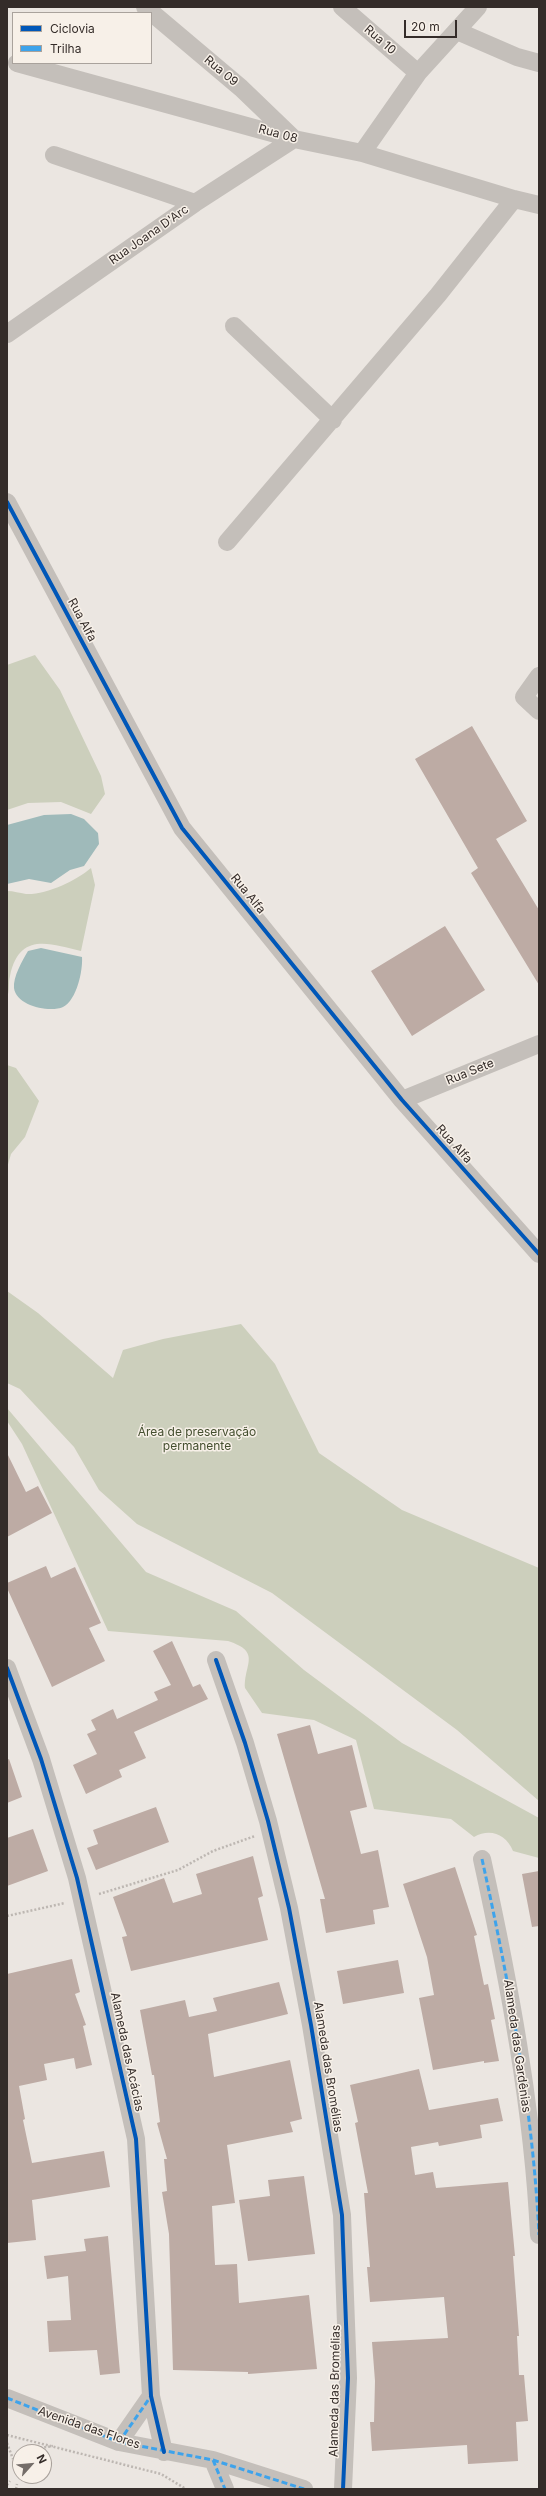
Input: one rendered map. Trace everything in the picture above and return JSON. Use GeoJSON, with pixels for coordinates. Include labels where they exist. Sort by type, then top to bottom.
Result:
{"type":"FeatureCollection","features":[{"type":"Feature","properties":{"kind":"street","name":"Rua 10"},"geometry":{"type":"LineString","coordinates":[[342,7],[418,73]]}},
{"type":"Feature","properties":{"kind":"street"},"geometry":{"type":"LineString","coordinates":[[362,153],[418,73],[457,32],[478,7]]}},
{"type":"Feature","properties":{"kind":"street","name":"Rua 09"},"geometry":{"type":"LineString","coordinates":[[152,13],[241,88],[294,139]]}},
{"type":"Feature","properties":{"kind":"street"},"geometry":{"type":"LineString","coordinates":[[457,32],[517,57],[539,63]]}},
{"type":"Feature","properties":{"kind":"street","name":"Rua 08"},"geometry":{"type":"LineString","coordinates":[[21,64],[294,139],[362,153],[514,199],[539,205]]}},
{"type":"Feature","properties":{"kind":"street","name":"Rua Joana D'Arc"},"geometry":{"type":"LineString","coordinates":[[7,334],[195,203],[294,139]]}},
{"type":"Feature","properties":{"kind":"street"},"geometry":{"type":"LineString","coordinates":[[54,155],[195,203]]}},
{"type":"Feature","properties":{"kind":"street"},"geometry":{"type":"LineString","coordinates":[[227,542],[333,420],[438,295],[514,199]]}},
{"type":"Feature","properties":{"kind":"street"},"geometry":{"type":"LineString","coordinates":[[234,326],[333,420]]}},
{"type":"Feature","properties":{"kind":"street","name":"Rua Alfa"},"geometry":{"type":"LineString","coordinates":[[7,502],[182,828],[402,1100],[539,1254]]}},
{"type":"Feature","properties":{"kind":"street"},"geometry":{"type":"LineString","coordinates":[[539,676],[524,696],[539,710]]}},
{"type":"Feature","properties":{"kind":"street","name":"Rua Sete"},"geometry":{"type":"LineString","coordinates":[[402,1100],[539,1044]]}},
{"type":"Feature","properties":{"kind":"street","name":"Alameda das Bromélias"},"geometry":{"type":"LineString","coordinates":[[216,1660],[245,1743],[270,1832],[289,1908],[311,2025],[342,2215],[348,2378],[343,2489]]}},
{"type":"Feature","properties":{"kind":"street","name":"Alameda das Acácias"},"geometry":{"type":"LineString","coordinates":[[7,1668],[41,1759],[82,1898],[136,2139],[151,2396],[164,2452]]}},
{"type":"Feature","properties":{"kind":"street","name":"Alameda das Gardênias"},"geometry":{"type":"LineString","coordinates":[[482,1859],[504,1957],[517,2042],[530,2139],[539,2235]]}},
{"type":"Feature","properties":{"kind":"street"},"geometry":{"type":"LineString","coordinates":[[119,2442],[151,2396]]}},
{"type":"Feature","properties":{"kind":"street","name":"Avenida das Flores"},"geometry":{"type":"LineString","coordinates":[[7,2398],[119,2442],[164,2452],[212,2460],[301,2489]]}},
{"type":"Feature","properties":{"kind":"street"},"geometry":{"type":"LineString","coordinates":[[212,2460],[225,2489]]}},
{"type":"Feature","properties":{"kind":"path"},"geometry":{"type":"LineString","coordinates":[[7,1916],[82,1898],[178,1870],[213,1851],[242,1839],[270,1832]]}},
{"type":"Feature","properties":{"kind":"path"},"geometry":{"type":"LineString","coordinates":[[7,2435],[56,2446],[161,2474],[186,2489]]}},
{"type":"Feature","properties":{"kind":"path"},"geometry":{"type":"LineString","coordinates":[[7,2443],[12,2456]]}},
{"type":"Feature","properties":{"kind":"path"},"geometry":{"type":"LineString","coordinates":[[52,2446],[56,2446]]}},
{"type":"Feature","properties":{"kind":"path"},"geometry":{"type":"LineString","coordinates":[[7,2485],[10,2481]]}},
{"type":"Feature","properties":{"kind":"path"},"geometry":{"type":"LineString","coordinates":[[16,2489],[17,2484]]}},
{"type":"Feature","properties":{"kind":"green space"},"geometry":{"type":"Polygon","coordinates":[[[35,655],[60,690],[101,776],[105,794],[91,814],[61,802],[28,803],[7,810],[7,665],[35,655]]]}},
{"type":"Feature","properties":{"kind":"green space"},"geometry":{"type":"Polygon","coordinates":[[[91,868],[95,885],[81,951],[58,945],[47,944],[37,944],[28,947],[20,952],[14,962],[9,979],[7,997],[7,891],[34,894],[51,890],[77,878],[91,868]]]}},
{"type":"Feature","properties":{"kind":"green space"},"geometry":{"type":"Polygon","coordinates":[[[7,1065],[16,1068],[39,1101],[25,1137],[11,1154],[7,1168],[7,1065]]]}},
{"type":"Feature","properties":{"kind":"green space","name":"Área de preservação permanente"},"geometry":{"type":"Polygon","coordinates":[[[7,1291],[38,1313],[113,1378],[123,1350],[163,1339],[241,1324],[275,1364],[319,1453],[402,1510],[539,1568],[539,1801],[457,1730],[272,1593],[137,1524],[99,1490],[74,1447],[20,1389],[7,1383],[7,1291]]]}},
{"type":"Feature","properties":{"kind":"green space"},"geometry":{"type":"Polygon","coordinates":[[[7,1408],[146,1572],[236,1611],[304,1670],[402,1743],[539,1818],[539,1858],[513,1851],[506,1840],[497,1834],[486,1833],[474,1837],[451,1819],[374,1809],[356,1740],[314,1720],[262,1713],[245,1688],[249,1660],[248,1654],[238,1645],[228,1641],[108,1631],[22,1444],[7,1421],[7,1408]]]}},
{"type":"Feature","properties":{"kind":"water"},"geometry":{"type":"Polygon","coordinates":[[[71,814],[84,819],[98,833],[99,844],[84,866],[70,870],[51,883],[29,879],[7,884],[7,825],[44,815],[71,814]]]}},
{"type":"Feature","properties":{"kind":"water"},"geometry":{"type":"Polygon","coordinates":[[[41,948],[82,957],[80,977],[75,992],[68,1003],[57,1009],[42,1008],[27,1004],[16,994],[14,988],[18,969],[28,951],[41,948]]]}},
{"type":"Feature","properties":{"kind":"building"},"geometry":{"type":"Polygon","coordinates":[[[472,726],[527,821],[496,839],[539,910],[539,985],[471,873],[478,868],[415,759],[472,726]]]}},
{"type":"Feature","properties":{"kind":"building"},"geometry":{"type":"Polygon","coordinates":[[[445,926],[485,990],[412,1036],[371,971],[445,926]]]}},
{"type":"Feature","properties":{"kind":"building"},"geometry":{"type":"Polygon","coordinates":[[[7,1453],[26,1492],[38,1486],[52,1513],[7,1537],[7,1453]]]}},
{"type":"Feature","properties":{"kind":"building"},"geometry":{"type":"Polygon","coordinates":[[[46,1566],[51,1578],[75,1567],[101,1623],[89,1628],[105,1661],[52,1687],[7,1588],[7,1583],[46,1566]]]}},
{"type":"Feature","properties":{"kind":"building"},"geometry":{"type":"Polygon","coordinates":[[[172,1641],[193,1687],[200,1684],[208,1699],[134,1732],[146,1758],[119,1770],[122,1777],[86,1794],[73,1765],[97,1754],[87,1734],[96,1730],[91,1720],[113,1709],[117,1719],[158,1700],[154,1692],[171,1685],[153,1651],[172,1641]]]}},
{"type":"Feature","properties":{"kind":"building"},"geometry":{"type":"Polygon","coordinates":[[[310,1725],[318,1754],[352,1745],[367,1807],[350,1811],[361,1854],[378,1850],[389,1907],[373,1910],[375,1924],[326,1933],[320,1899],[325,1899],[277,1734],[310,1725]]]}},
{"type":"Feature","properties":{"kind":"building"},"geometry":{"type":"Polygon","coordinates":[[[9,1759],[22,1797],[7,1803],[7,1760],[9,1759]]]}},
{"type":"Feature","properties":{"kind":"building"},"geometry":{"type":"Polygon","coordinates":[[[156,1807],[169,1842],[96,1870],[87,1848],[98,1844],[93,1830],[156,1807]]]}},
{"type":"Feature","properties":{"kind":"building"},"geometry":{"type":"Polygon","coordinates":[[[33,1829],[48,1871],[7,1886],[7,1838],[33,1829]]]}},
{"type":"Feature","properties":{"kind":"building"},"geometry":{"type":"Polygon","coordinates":[[[253,1856],[263,1896],[258,1898],[268,1940],[131,1971],[122,1937],[127,1936],[113,1897],[164,1878],[173,1903],[202,1894],[196,1874],[253,1856]]]}},
{"type":"Feature","properties":{"kind":"building"},"geometry":{"type":"Polygon","coordinates":[[[455,1867],[477,1935],[474,1936],[484,1985],[488,1984],[495,2019],[491,2020],[499,2061],[484,2063],[484,2061],[433,2070],[419,1998],[434,1995],[427,1957],[403,1884],[455,1867]]]}},
{"type":"Feature","properties":{"kind":"building"},"geometry":{"type":"Polygon","coordinates":[[[539,1871],[539,1926],[532,1927],[522,1874],[539,1871]]]}},
{"type":"Feature","properties":{"kind":"building"},"geometry":{"type":"Polygon","coordinates":[[[72,1959],[80,1992],[75,1994],[86,2025],[83,2026],[92,2065],[76,2069],[74,2058],[44,2064],[47,2080],[19,2086],[25,2119],[23,2120],[32,2163],[104,2151],[110,2187],[32,2200],[36,2240],[7,2243],[7,1974],[72,1959]]]}},
{"type":"Feature","properties":{"kind":"building"},"geometry":{"type":"Polygon","coordinates":[[[398,1960],[404,1993],[343,2004],[337,1971],[398,1960]]]}},
{"type":"Feature","properties":{"kind":"building"},"geometry":{"type":"Polygon","coordinates":[[[279,1982],[288,2014],[208,2034],[214,2077],[290,2060],[302,2119],[290,2122],[293,2132],[227,2145],[235,2203],[212,2206],[215,2265],[237,2264],[239,2303],[309,2295],[317,2369],[248,2374],[248,2372],[173,2370],[169,2234],[162,2192],[167,2191],[164,2159],[167,2159],[157,2123],[160,2122],[154,2075],[152,2075],[140,2010],[185,2000],[189,2017],[217,2011],[213,1998],[279,1982]]]}},
{"type":"Feature","properties":{"kind":"building"},"geometry":{"type":"Polygon","coordinates":[[[419,2069],[429,2110],[498,2098],[503,2121],[480,2125],[482,2138],[439,2146],[438,2142],[411,2147],[415,2175],[433,2172],[436,2188],[508,2182],[515,2256],[513,2256],[519,2336],[517,2336],[519,2375],[524,2375],[528,2421],[516,2422],[518,2461],[468,2464],[467,2445],[372,2451],[370,2422],[374,2422],[375,2381],[372,2342],[448,2338],[444,2297],[370,2302],[367,2267],[370,2267],[364,2193],[368,2193],[355,2123],[358,2122],[350,2085],[419,2069]]]}},
{"type":"Feature","properties":{"kind":"building"},"geometry":{"type":"Polygon","coordinates":[[[304,2176],[315,2254],[248,2261],[239,2200],[270,2196],[268,2180],[304,2176]]]}},
{"type":"Feature","properties":{"kind":"building"},"geometry":{"type":"Polygon","coordinates":[[[108,2236],[120,2373],[100,2375],[97,2350],[49,2352],[47,2321],[71,2320],[68,2276],[47,2279],[44,2256],[86,2251],[84,2239],[108,2236]]]}},
{"type":"Feature","properties":{"kind":"marked path"},"geometry":{"type":"LineString","coordinates":[[482,1859],[518,2046],[531,2140],[539,2235]]}},
{"type":"Feature","properties":{"kind":"marked path"},"geometry":{"type":"LineString","coordinates":[[119,2442],[151,2396]]}},
{"type":"Feature","properties":{"kind":"marked path"},"geometry":{"type":"LineString","coordinates":[[7,2398],[119,2442],[213,2460],[304,2489]]}},
{"type":"Feature","properties":{"kind":"marked path"},"geometry":{"type":"LineString","coordinates":[[213,2460],[225,2489]]}},
{"type":"Feature","properties":{"kind":"cycle path"},"geometry":{"type":"LineString","coordinates":[[7,502],[182,828],[402,1100],[539,1254]]}},
{"type":"Feature","properties":{"kind":"cycle path"},"geometry":{"type":"LineString","coordinates":[[216,1660],[245,1743],[268,1821],[289,1908],[311,2025],[342,2215],[348,2378],[343,2489]]}},
{"type":"Feature","properties":{"kind":"cycle path"},"geometry":{"type":"LineString","coordinates":[[7,1668],[41,1759],[77,1878],[136,2139],[151,2396],[164,2452]]}}]}
